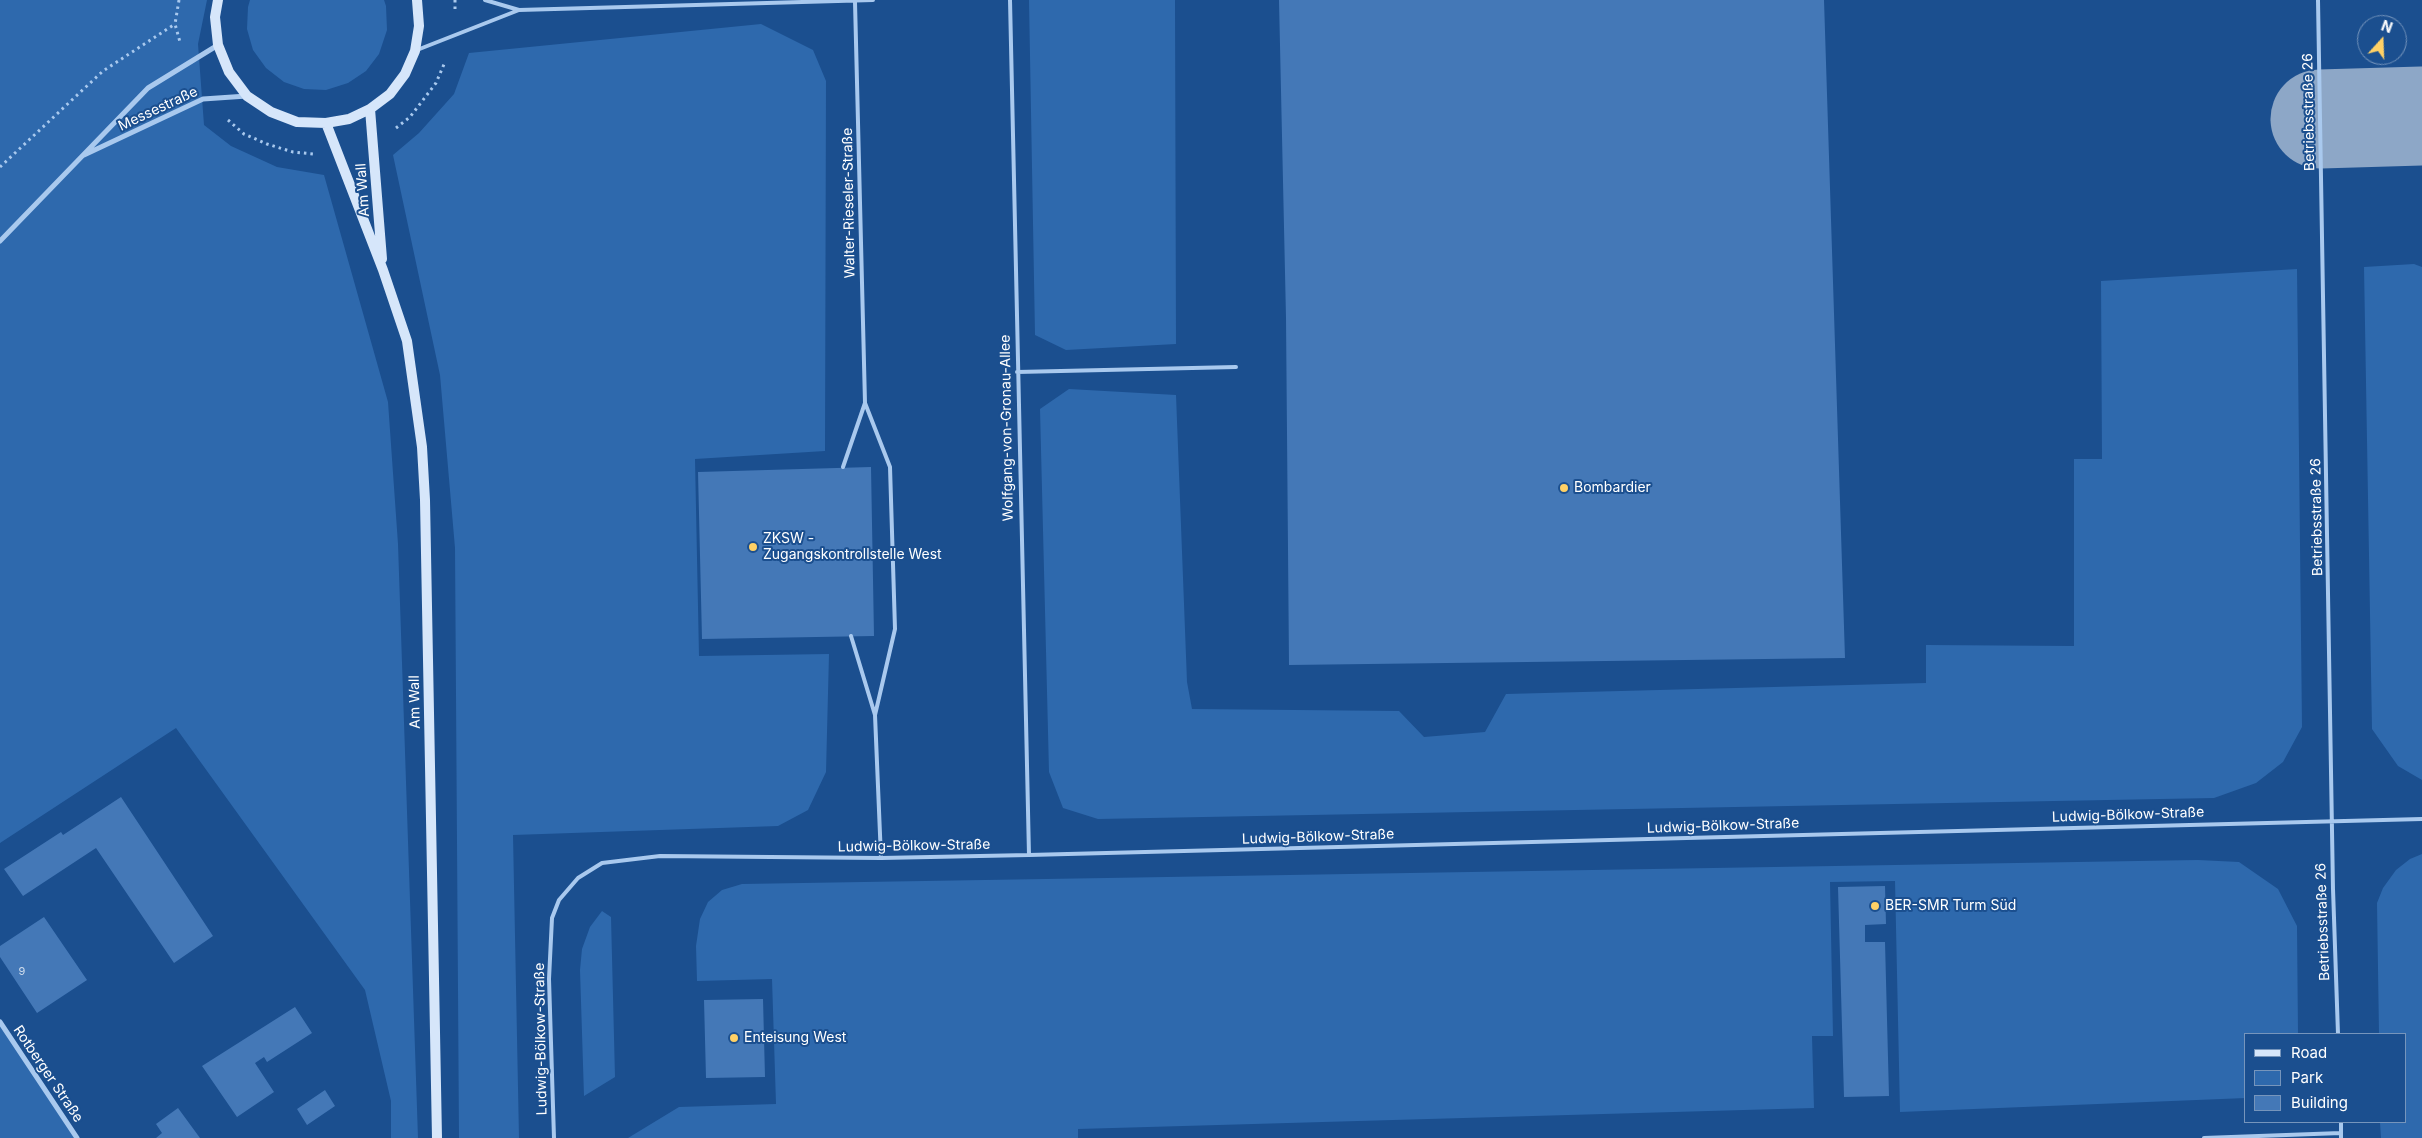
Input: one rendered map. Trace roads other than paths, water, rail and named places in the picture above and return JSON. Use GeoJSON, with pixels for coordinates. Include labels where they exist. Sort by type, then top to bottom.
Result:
{"type":"FeatureCollection","features":[{"type":"Feature","properties":{"kind":"street"},"geometry":{"type":"LineString","coordinates":[[218,0],[215,17],[218,45],[229,72],[247,96],[270,112],[298,122],[326,124],[349,119],[370,109],[390,94],[405,74],[415,51],[419,26],[417,0]]}},
{"type":"Feature","properties":{"kind":"street","name":"Messestraße"},"geometry":{"type":"LineString","coordinates":[[0,241],[148,88],[218,45]]}},
{"type":"Feature","properties":{"kind":"street","name":"Messestraße"},"geometry":{"type":"LineString","coordinates":[[81,157],[203,98],[247,96]]}},
{"type":"Feature","properties":{"kind":"street","name":"Am Wall"},"geometry":{"type":"LineString","coordinates":[[370,109],[383,270]]}},
{"type":"Feature","properties":{"kind":"street","name":"Am Wall"},"geometry":{"type":"LineString","coordinates":[[326,124],[383,270],[407,341],[423,465],[436,1138]]}},
{"type":"Feature","properties":{"kind":"street","name":"Rotberger Straße"},"geometry":{"type":"LineString","coordinates":[[0,1022],[77,1138]]}},
{"type":"Feature","properties":{"kind":"lane"},"geometry":{"type":"LineString","coordinates":[[486,0],[519,10],[873,0]]}},
{"type":"Feature","properties":{"kind":"lane","name":"Wolfgang-von-Gronau-Allee"},"geometry":{"type":"LineString","coordinates":[[1010,0],[1029,856]]}},
{"type":"Feature","properties":{"kind":"lane","name":"Betriebsstraße 26"},"geometry":{"type":"LineString","coordinates":[[2318,0],[2332,821],[2338,1033]]}},
{"type":"Feature","properties":{"kind":"lane","name":"Walter-Rieseler-Straße"},"geometry":{"type":"LineString","coordinates":[[855,2],[865,403],[890,467],[895,629],[875,715]]}},
{"type":"Feature","properties":{"kind":"lane"},"geometry":{"type":"LineString","coordinates":[[415,51],[519,10]]}},
{"type":"Feature","properties":{"kind":"lane"},"geometry":{"type":"LineString","coordinates":[[1017,372],[1236,367]]}},
{"type":"Feature","properties":{"kind":"lane","name":"Walter-Rieseler-Straße"},"geometry":{"type":"LineString","coordinates":[[843,467],[865,403]]}},
{"type":"Feature","properties":{"kind":"lane","name":"Walter-Rieseler-Straße"},"geometry":{"type":"LineString","coordinates":[[850,636],[875,715],[881,858]]}},
{"type":"Feature","properties":{"kind":"lane","name":"Ludwig-Bölkow-Straße"},"geometry":{"type":"LineString","coordinates":[[554,1138],[550,979],[552,918],[560,900],[578,878],[602,863],[660,856],[881,858],[1029,856],[2422,819]]}},
{"type":"Feature","properties":{"kind":"lane"},"geometry":{"type":"LineString","coordinates":[[2204,1138],[2341,1136],[2341,1123]]}},
{"type":"Feature","properties":{"kind":"place","name":"Bombardier"},"geometry":{"type":"Point","coordinates":[1564,488]}},
{"type":"Feature","properties":{"kind":"place","name":"ZKSW - Zugangskontrollstelle West"},"geometry":{"type":"Point","coordinates":[753,547]}},
{"type":"Feature","properties":{"kind":"place","name":"BER-SMR Turm Süd"},"geometry":{"type":"Point","coordinates":[1875,906]}},
{"type":"Feature","properties":{"kind":"place","name":"Enteisung West"},"geometry":{"type":"Point","coordinates":[734,1038]}}]}
